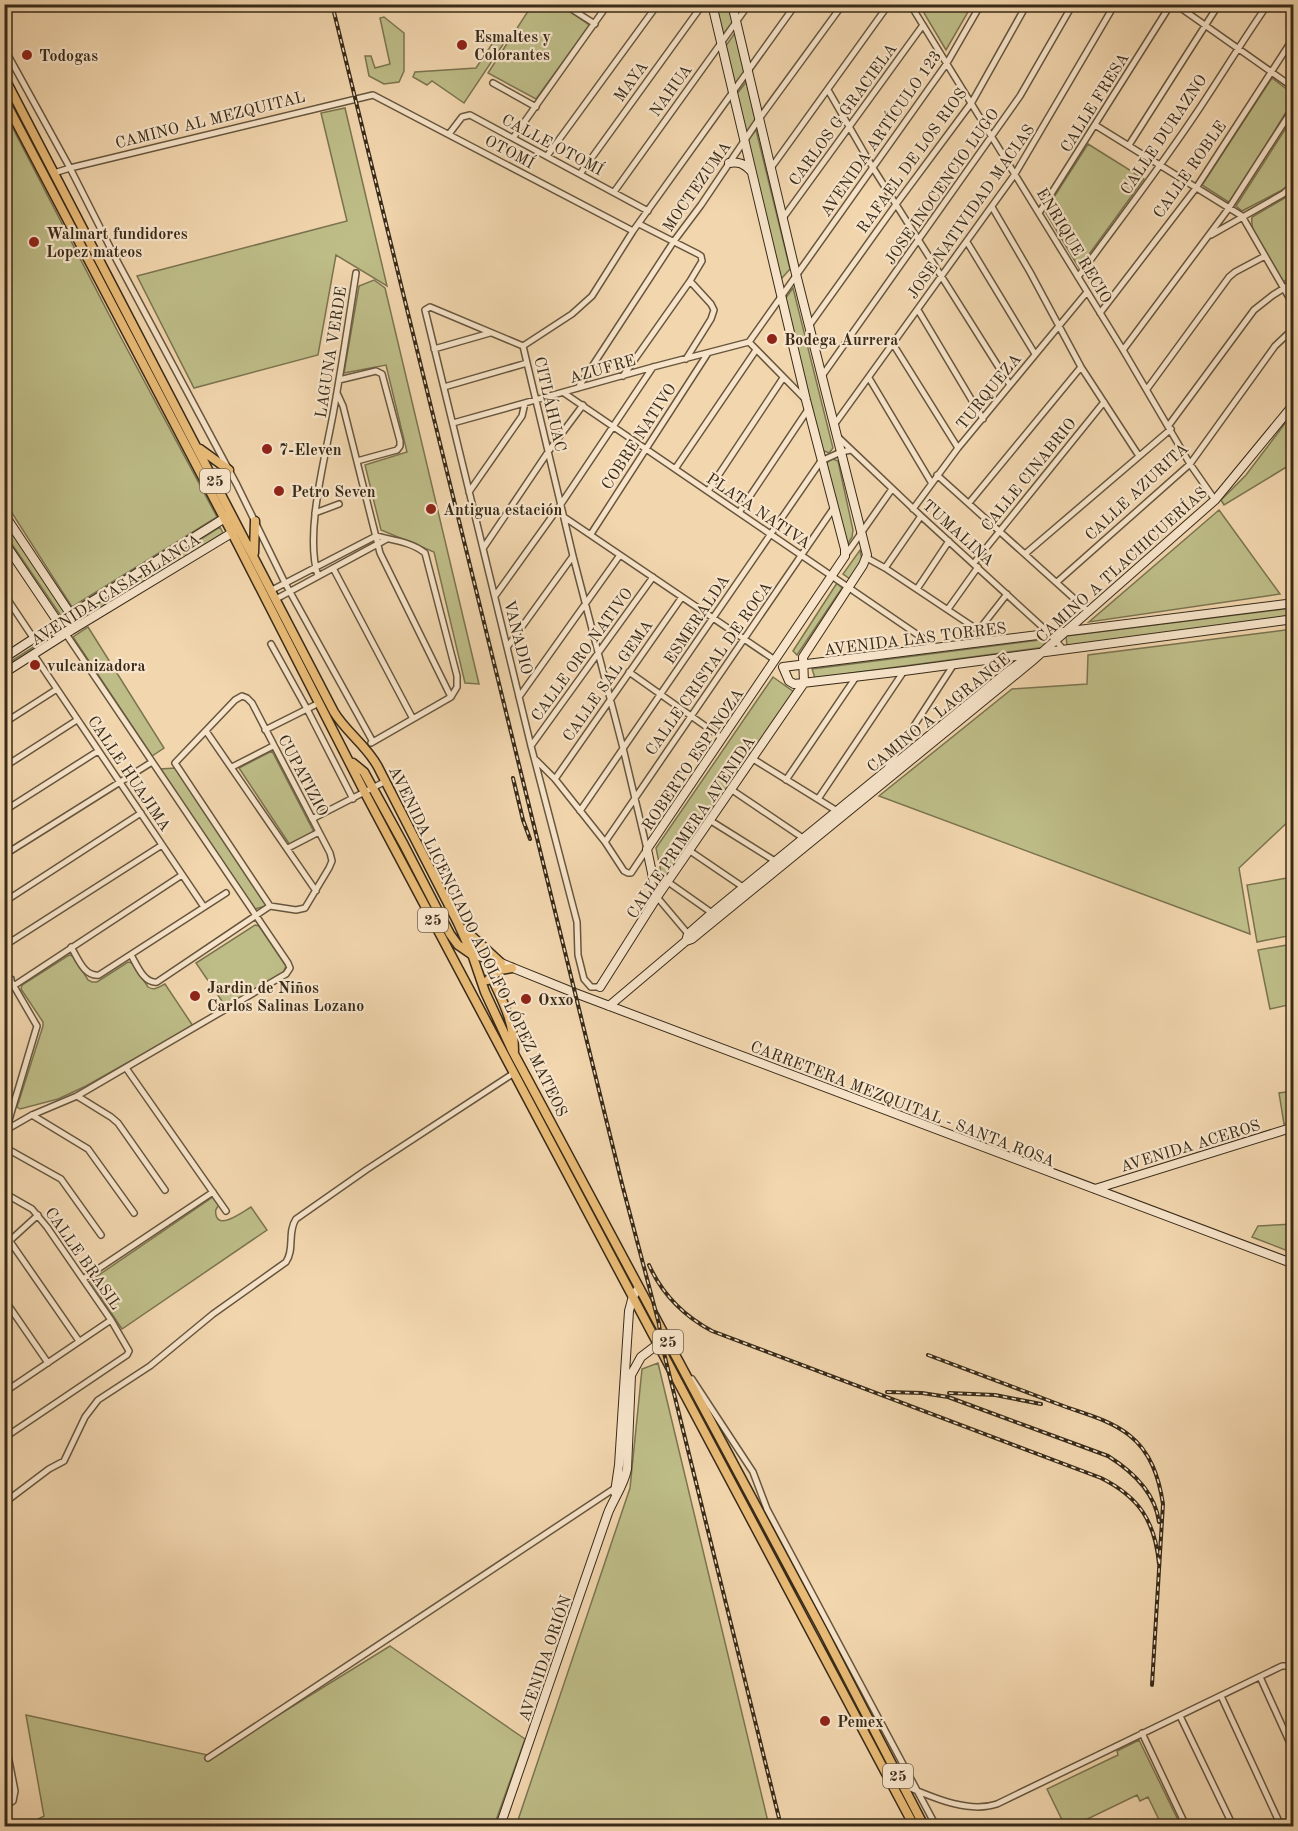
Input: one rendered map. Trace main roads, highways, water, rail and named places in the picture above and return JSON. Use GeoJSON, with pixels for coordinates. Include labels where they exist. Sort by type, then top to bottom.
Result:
{"type":"FeatureCollection","features":[{"type":"Feature","properties":{"kind":"main road","name":"AVENIDA LICENCIADO ADOLFO LÓPEZ MATEOS"},"geometry":{"type":"LineString","coordinates":[[4,77],[232,513],[236,530],[319,703],[349,760],[363,772],[369,790],[459,971],[914,1827]]}},
{"type":"Feature","properties":{"kind":"main road","name":"AVENIDA LICENCIADO ADOLFO LÓPEZ MATEOS"},"geometry":{"type":"LineString","coordinates":[[5,100],[224,518],[236,530],[254,557],[336,716],[369,745],[458,923],[472,954],[484,992],[514,1054],[684,1370],[924,1827]]}},
{"type":"Feature","properties":{"kind":"main road"},"geometry":{"type":"LineString","coordinates":[[197,447],[229,470]]}},
{"type":"Feature","properties":{"kind":"main road"},"geometry":{"type":"LineString","coordinates":[[254,557],[255,521]]}},
{"type":"Feature","properties":{"kind":"main road"},"geometry":{"type":"LineString","coordinates":[[369,790],[450,934],[459,945],[472,954],[465,959],[459,971]]}},
{"type":"Feature","properties":{"kind":"main road"},"geometry":{"type":"LineString","coordinates":[[458,923],[477,944],[501,963]]}},
{"type":"Feature","properties":{"kind":"main road"},"geometry":{"type":"LineString","coordinates":[[484,992],[491,976],[500,970],[512,968]]}},
{"type":"Feature","properties":{"kind":"main road"},"geometry":{"type":"LineString","coordinates":[[491,976],[510,1018],[514,1035],[514,1054]]}},
{"type":"Feature","properties":{"kind":"railway"},"geometry":{"type":"LineString","coordinates":[[332,4],[781,1826]]}},
{"type":"Feature","properties":{"kind":"railway"},"geometry":{"type":"LineString","coordinates":[[513,778],[530,839]]}},
{"type":"Feature","properties":{"kind":"railway"},"geometry":{"type":"LineString","coordinates":[[649,1265],[667,1295],[683,1311],[712,1331],[1101,1478],[1114,1485],[1126,1493],[1143,1512],[1154,1535],[1159,1564]]}},
{"type":"Feature","properties":{"kind":"railway"},"geometry":{"type":"LineString","coordinates":[[928,1355],[1104,1421],[1121,1429],[1143,1449],[1153,1466],[1163,1504],[1152,1685]]}},
{"type":"Feature","properties":{"kind":"railway"},"geometry":{"type":"LineString","coordinates":[[887,1392],[922,1393],[948,1397],[1108,1456],[1126,1468],[1141,1483],[1153,1501],[1159,1522]]}},
{"type":"Feature","properties":{"kind":"railway"},"geometry":{"type":"LineString","coordinates":[[949,1393],[995,1395],[1041,1404]]}},
{"type":"Feature","properties":{"kind":"place","name":"Esmaltes y Colorantes"},"geometry":{"type":"Point","coordinates":[462,45]}},
{"type":"Feature","properties":{"kind":"place","name":"Todogas"},"geometry":{"type":"Point","coordinates":[27,55]}},
{"type":"Feature","properties":{"kind":"place","name":"Walmart fundidores Lopez mateos"},"geometry":{"type":"Point","coordinates":[34,242]}},
{"type":"Feature","properties":{"kind":"place","name":"Bodega Aurrera"},"geometry":{"type":"Point","coordinates":[772,339]}},
{"type":"Feature","properties":{"kind":"place","name":"7-Eleven"},"geometry":{"type":"Point","coordinates":[267,449]}},
{"type":"Feature","properties":{"kind":"place","name":"Petro Seven"},"geometry":{"type":"Point","coordinates":[279,491]}},
{"type":"Feature","properties":{"kind":"place","name":"Antigua estación"},"geometry":{"type":"Point","coordinates":[431,509]}},
{"type":"Feature","properties":{"kind":"place","name":"vulcanizadora"},"geometry":{"type":"Point","coordinates":[35,665]}},
{"type":"Feature","properties":{"kind":"place","name":"Jardin de Niños Carlos Salinas Lozano"},"geometry":{"type":"Point","coordinates":[195,996]}},
{"type":"Feature","properties":{"kind":"place","name":"Oxxo"},"geometry":{"type":"Point","coordinates":[526,999]}},
{"type":"Feature","properties":{"kind":"place","name":"Pemex"},"geometry":{"type":"Point","coordinates":[825,1721]}}]}
